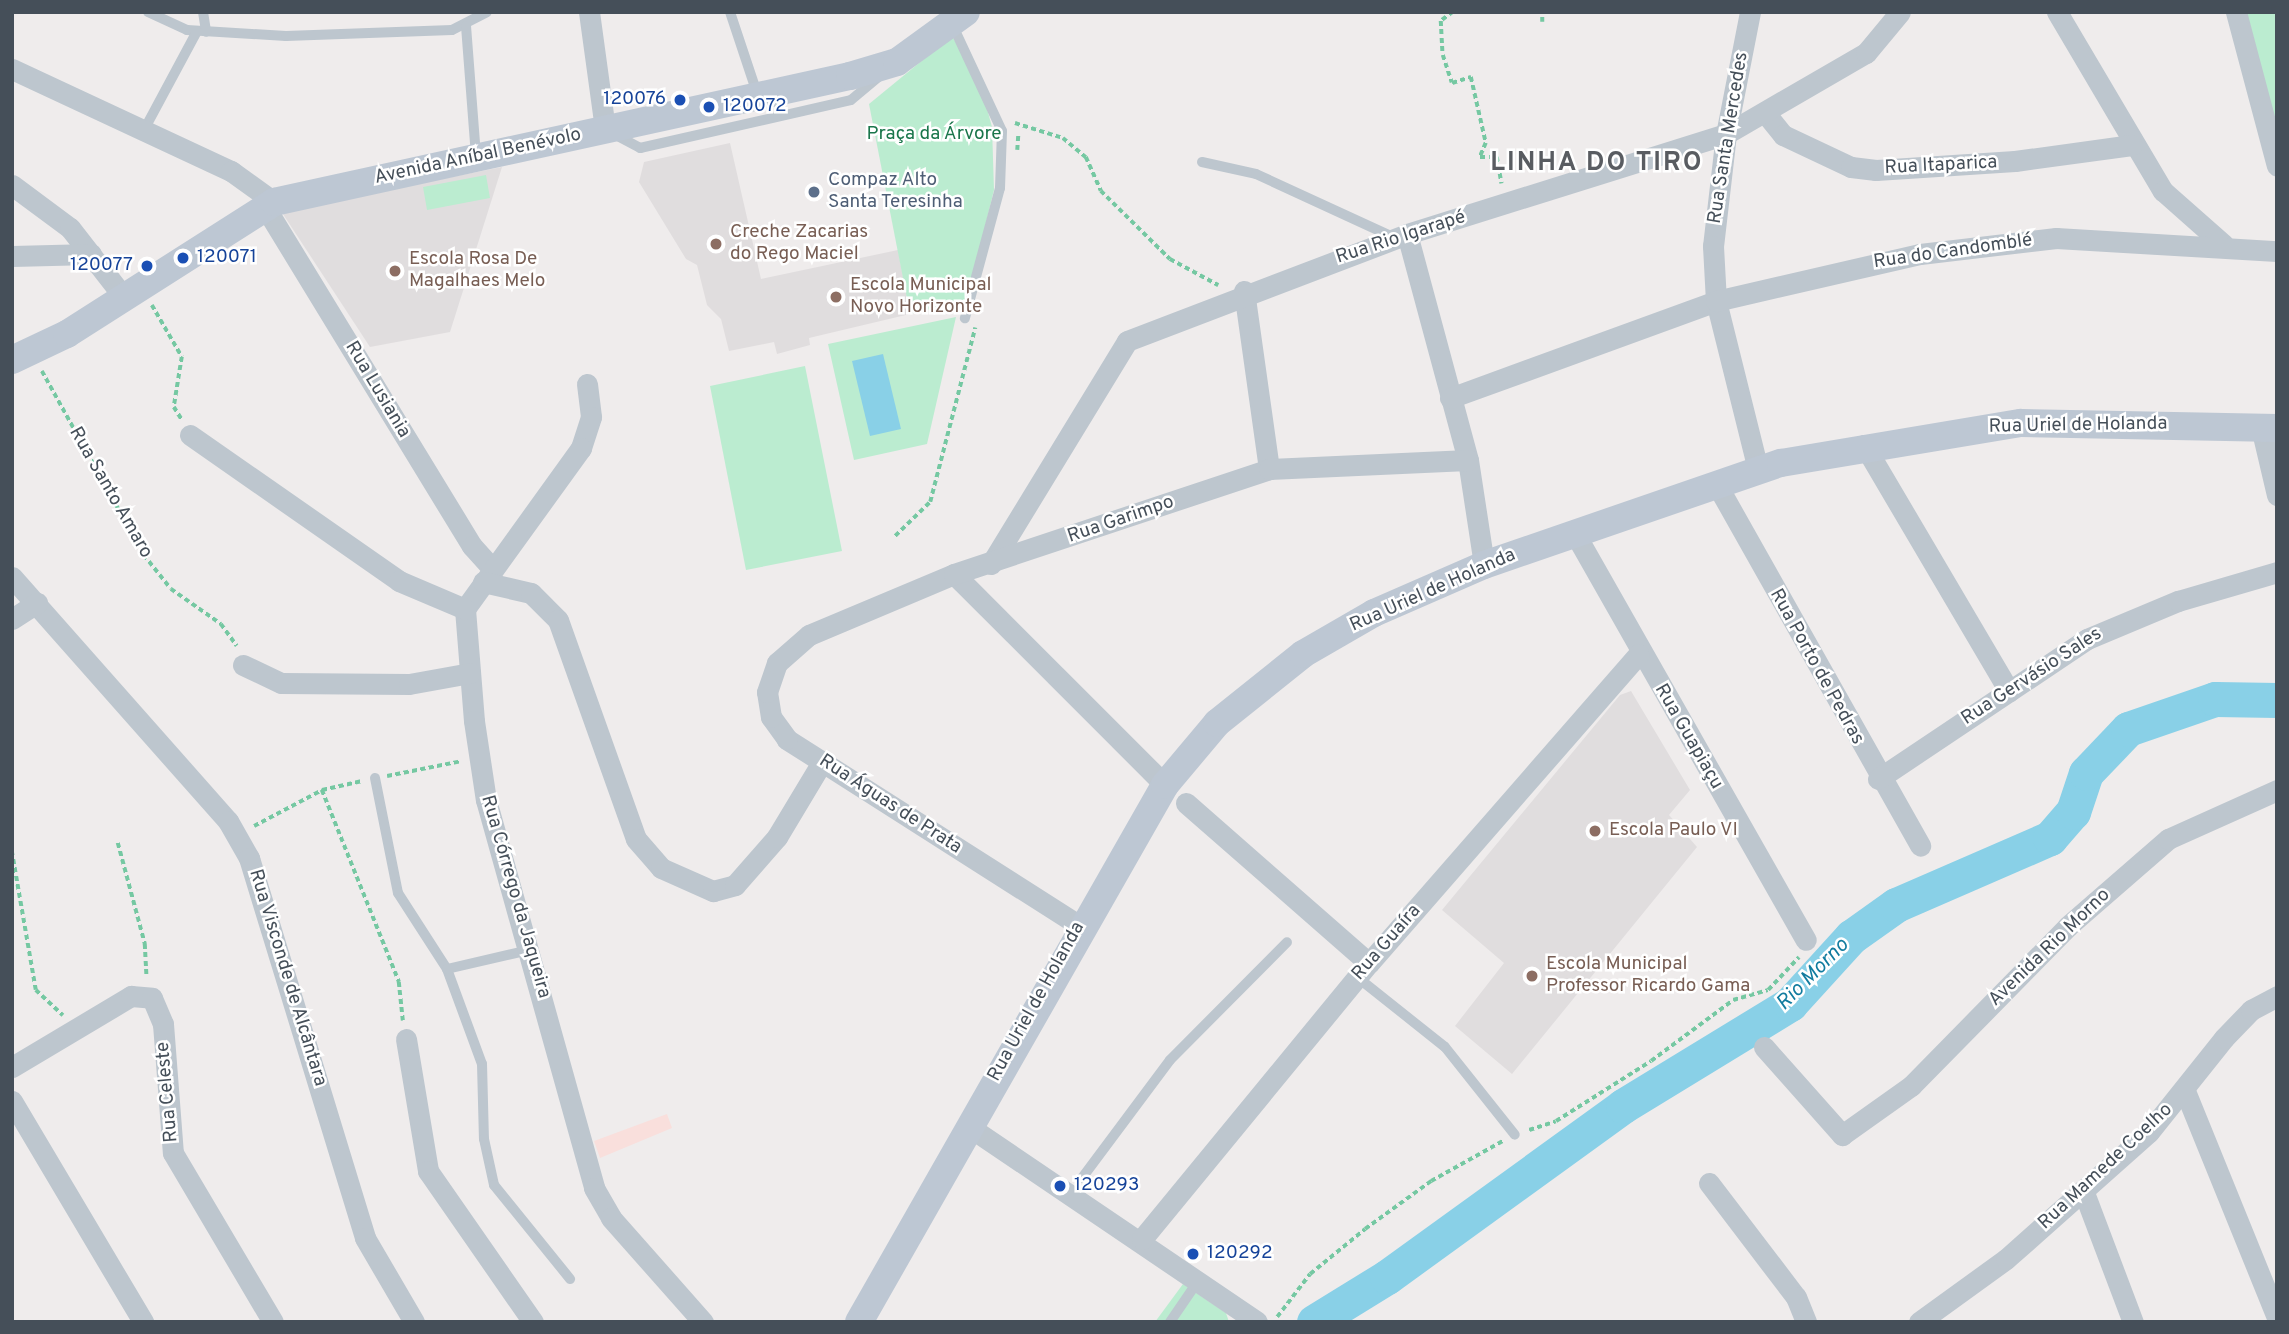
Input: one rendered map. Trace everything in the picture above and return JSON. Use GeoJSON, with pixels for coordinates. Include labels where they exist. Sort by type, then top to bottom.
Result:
{"type":"FeatureCollection","features":[{"type":"Feature","properties":{"kind":"main road","name":"Avenida Aníbal Benévolo"},"geometry":{"type":"LineString","coordinates":[[22,355],[132,291],[270,204],[758,96],[897,62],[960,19]]}},
{"type":"Feature","properties":{"kind":"main road","name":"Rua Uriel de Holanda"},"geometry":{"type":"LineString","coordinates":[[859,1322],[1080,926],[1175,794],[1217,723],[1303,654],[1374,613],[1485,565],[1758,469],[1864,445],[2021,423],[2269,427]]}},
{"type":"Feature","properties":{"kind":"street"},"geometry":{"type":"LineString","coordinates":[[589,12],[605,130]]}},
{"type":"Feature","properties":{"kind":"street","name":"Rua Santa Mercedes"},"geometry":{"type":"LineString","coordinates":[[1750,12],[1726,134],[1713,246],[1716,301],[1758,469]]}},
{"type":"Feature","properties":{"kind":"street","name":"Rua Rio Igarapé"},"geometry":{"type":"LineString","coordinates":[[991,564],[1116,350],[1153,327],[1401,236],[1726,134],[1766,114],[1866,53],[1900,12]]}},
{"type":"Feature","properties":{"kind":"street"},"geometry":{"type":"LineString","coordinates":[[2057,12],[2132,145],[2187,219],[2224,245]]}},
{"type":"Feature","properties":{"kind":"street"},"geometry":{"type":"LineString","coordinates":[[2236,12],[2277,166]]}},
{"type":"Feature","properties":{"kind":"street","name":"Rua Lusiania"},"geometry":{"type":"LineString","coordinates":[[12,69],[252,182],[270,204],[488,576]]}},
{"type":"Feature","properties":{"kind":"street","name":"Rua Itaparica"},"geometry":{"type":"LineString","coordinates":[[1766,114],[1783,135],[1850,167],[1876,170],[2015,161],[2132,145]]}},
{"type":"Feature","properties":{"kind":"street"},"geometry":{"type":"LineString","coordinates":[[12,185],[49,210],[91,254],[132,291]]}},
{"type":"Feature","properties":{"kind":"street"},"geometry":{"type":"LineString","coordinates":[[1401,236],[1468,460],[1485,565]]}},
{"type":"Feature","properties":{"kind":"street","name":"Rua do Candomblé"},"geometry":{"type":"LineString","coordinates":[[1450,398],[1716,301],[2002,242],[2224,245],[2277,251]]}},
{"type":"Feature","properties":{"kind":"street"},"geometry":{"type":"LineString","coordinates":[[12,256],[91,254]]}},
{"type":"Feature","properties":{"kind":"street"},"geometry":{"type":"LineString","coordinates":[[1240,293],[1269,469]]}},
{"type":"Feature","properties":{"kind":"street"},"geometry":{"type":"LineString","coordinates":[[190,435],[399,581],[465,609],[581,448],[591,416],[587,384]]}},
{"type":"Feature","properties":{"kind":"street"},"geometry":{"type":"LineString","coordinates":[[2269,427],[2277,495]]}},
{"type":"Feature","properties":{"kind":"street"},"geometry":{"type":"LineString","coordinates":[[1864,445],[2008,691]]}},
{"type":"Feature","properties":{"kind":"street","name":"Rua Garimpo"},"geometry":{"type":"LineString","coordinates":[[790,649],[832,624],[954,574],[991,564],[1269,469],[1468,460]]}},
{"type":"Feature","properties":{"kind":"street","name":"Rua Porto de Pedras"},"geometry":{"type":"LineString","coordinates":[[1717,485],[1878,779],[1920,846]]}},
{"type":"Feature","properties":{"kind":"street","name":"Rua Guapiaçu"},"geometry":{"type":"LineString","coordinates":[[1574,532],[1639,654],[1806,940]]}},
{"type":"Feature","properties":{"kind":"street","name":"Rua Gervásio Sales"},"geometry":{"type":"LineString","coordinates":[[1878,779],[2008,691],[2131,617],[2277,572]]}},
{"type":"Feature","properties":{"kind":"street"},"geometry":{"type":"LineString","coordinates":[[954,574],[1175,794],[1363,970]]}},
{"type":"Feature","properties":{"kind":"street"},"geometry":{"type":"LineString","coordinates":[[488,576],[531,593],[558,620],[643,852],[698,887],[726,889],[777,837],[822,762]]}},
{"type":"Feature","properties":{"kind":"street","name":"Rua Visconde de Alcântara"},"geometry":{"type":"LineString","coordinates":[[12,577],[236,835],[265,893],[365,1238],[414,1322]]}},
{"type":"Feature","properties":{"kind":"street"},"geometry":{"type":"LineString","coordinates":[[12,619],[37,603]]}},
{"type":"Feature","properties":{"kind":"street","name":"Rua Córrego da Jaqueira"},"geometry":{"type":"LineString","coordinates":[[465,609],[479,758],[594,1188],[611,1218],[703,1322]]}},
{"type":"Feature","properties":{"kind":"street","name":"Rua Águas de Prata"},"geometry":{"type":"LineString","coordinates":[[790,649],[770,676],[771,717],[787,739],[1080,926]]}},
{"type":"Feature","properties":{"kind":"street","name":"Rua Guaíra"},"geometry":{"type":"LineString","coordinates":[[1142,1239],[1363,970],[1639,654]]}},
{"type":"Feature","properties":{"kind":"street"},"geometry":{"type":"LineString","coordinates":[[243,665],[281,683],[308,678],[409,684],[470,673]]}},
{"type":"Feature","properties":{"kind":"street","name":"Avenida Rio Morno"},"geometry":{"type":"LineString","coordinates":[[1764,1047],[1842,1135],[1911,1086],[2067,926],[2168,839],[2277,790]]}},
{"type":"Feature","properties":{"kind":"street"},"geometry":{"type":"LineString","coordinates":[[12,1067],[84,1024],[147,994]]}},
{"type":"Feature","properties":{"kind":"street","name":"Rua Celeste"},"geometry":{"type":"LineString","coordinates":[[147,994],[163,1024],[173,1153],[273,1322]]}},
{"type":"Feature","properties":{"kind":"street","name":"Rua Mamede Coelho"},"geometry":{"type":"LineString","coordinates":[[1919,1322],[2006,1259],[2149,1132],[2250,1010],[2277,996]]}},
{"type":"Feature","properties":{"kind":"street"},"geometry":{"type":"LineString","coordinates":[[406,1039],[428,1171],[533,1322]]}},
{"type":"Feature","properties":{"kind":"street"},"geometry":{"type":"LineString","coordinates":[[2185,1091],[2277,1318]]}},
{"type":"Feature","properties":{"kind":"street"},"geometry":{"type":"LineString","coordinates":[[12,1101],[143,1322]]}},
{"type":"Feature","properties":{"kind":"street"},"geometry":{"type":"LineString","coordinates":[[968,1126],[1076,1185],[1142,1239],[1258,1321]]}},
{"type":"Feature","properties":{"kind":"street"},"geometry":{"type":"LineString","coordinates":[[1709,1183],[1796,1297],[1806,1322]]}},
{"type":"Feature","properties":{"kind":"street"},"geometry":{"type":"LineString","coordinates":[[2082,1190],[2133,1322]]}},
{"type":"Feature","properties":{"kind":"lane"},"geometry":{"type":"LineString","coordinates":[[148,12],[202,31],[242,33],[466,26],[486,13]]}},
{"type":"Feature","properties":{"kind":"lane"},"geometry":{"type":"LineString","coordinates":[[144,130],[202,31],[202,12]]}},
{"type":"Feature","properties":{"kind":"lane"},"geometry":{"type":"LineString","coordinates":[[730,12],[758,96]]}},
{"type":"Feature","properties":{"kind":"lane"},"geometry":{"type":"LineString","coordinates":[[960,19],[1002,131],[1000,188],[965,317]]}},
{"type":"Feature","properties":{"kind":"lane"},"geometry":{"type":"LineString","coordinates":[[466,26],[476,157]]}},
{"type":"Feature","properties":{"kind":"lane"},"geometry":{"type":"LineString","coordinates":[[605,130],[640,148],[851,100],[897,62]]}},
{"type":"Feature","properties":{"kind":"lane"},"geometry":{"type":"LineString","coordinates":[[1202,162],[1255,174],[1401,236]]}},
{"type":"Feature","properties":{"kind":"lane"},"geometry":{"type":"LineString","coordinates":[[375,778],[398,893],[447,969],[482,1064],[484,1139],[494,1185],[570,1279]]}},
{"type":"Feature","properties":{"kind":"lane"},"geometry":{"type":"LineString","coordinates":[[1076,1185],[1170,1060],[1287,942]]}},
{"type":"Feature","properties":{"kind":"lane"},"geometry":{"type":"LineString","coordinates":[[447,969],[531,950]]}},
{"type":"Feature","properties":{"kind":"lane"},"geometry":{"type":"LineString","coordinates":[[1363,970],[1445,1047],[1515,1135]]}},
{"type":"Feature","properties":{"kind":"lane"},"geometry":{"type":"LineString","coordinates":[[1170,1322],[1199,1280]]}},
{"type":"Feature","properties":{"kind":"path"},"geometry":{"type":"LineString","coordinates":[[1453,12],[1441,21],[1443,55],[1452,83],[1471,77],[1486,143],[1480,157],[1496,156],[1506,203]]}},
{"type":"Feature","properties":{"kind":"path"},"geometry":{"type":"LineString","coordinates":[[1542,12],[1542,22]]}},
{"type":"Feature","properties":{"kind":"path"},"geometry":{"type":"LineString","coordinates":[[1013,122],[1063,138],[1086,157],[1101,191],[1170,259],[1240,293]]}},
{"type":"Feature","properties":{"kind":"path"},"geometry":{"type":"LineString","coordinates":[[132,291],[182,357],[174,407],[190,435]]}},
{"type":"Feature","properties":{"kind":"path","name":"Rua Santo Amaro"},"geometry":{"type":"LineString","coordinates":[[22,355],[144,555],[171,589],[221,624],[243,665]]}},
{"type":"Feature","properties":{"kind":"path"},"geometry":{"type":"LineString","coordinates":[[236,835],[323,790],[479,758]]}},
{"type":"Feature","properties":{"kind":"path"},"geometry":{"type":"LineString","coordinates":[[323,790],[399,982],[406,1039]]}},
{"type":"Feature","properties":{"kind":"path"},"geometry":{"type":"LineString","coordinates":[[118,844],[145,944],[147,994]]}},
{"type":"Feature","properties":{"kind":"path"},"geometry":{"type":"LineString","coordinates":[[12,851],[36,989],[55,1011],[84,1024]]}},
{"type":"Feature","properties":{"kind":"path"},"geometry":{"type":"LineString","coordinates":[[1258,1321],[1365,1229],[1431,1181],[1515,1135],[1556,1121],[1733,1000],[1768,990],[1797,962],[1806,940]]}},
{"type":"Feature","properties":{"kind":"shaded area"},"geometry":{"type":"Polygon","coordinates":[[[730,143],[761,279],[898,250],[910,314],[809,338],[810,345],[777,354],[774,342],[729,351],[721,319],[707,305],[697,265],[686,259],[639,182],[644,162],[730,143]]]}},
{"type":"Feature","properties":{"kind":"shaded area","name":"Escola Rosa De Magalhaes Melo"},"geometry":{"type":"Polygon","coordinates":[[[502,167],[450,332],[370,347],[281,211],[502,167]]]}},
{"type":"Feature","properties":{"kind":"shaded area","name":"Escola Paulo VI"},"geometry":{"type":"Polygon","coordinates":[[[1631,691],[1690,790],[1669,815],[1697,847],[1512,1074],[1455,1026],[1504,963],[1442,910],[1620,695],[1631,691]]]}},
{"type":"Feature","properties":{"kind":"shaded area"},"geometry":{"type":"Polygon","coordinates":[[[667,1114],[672,1128],[600,1158],[594,1141],[667,1114]]]}},
{"type":"Feature","properties":{"kind":"green space"},"geometry":{"type":"Polygon","coordinates":[[[2245,12],[2277,12],[2277,136],[2245,12]]]}},
{"type":"Feature","properties":{"kind":"green space","name":"Praça da Árvore"},"geometry":{"type":"Polygon","coordinates":[[[952,36],[980,83],[992,127],[994,190],[967,300],[910,314],[869,104],[952,36]]]}},
{"type":"Feature","properties":{"kind":"green space"},"geometry":{"type":"Polygon","coordinates":[[[486,175],[490,198],[427,210],[423,187],[486,175]]]}},
{"type":"Feature","properties":{"kind":"green space"},"geometry":{"type":"Polygon","coordinates":[[[956,317],[927,444],[854,460],[828,344],[956,317]]]}},
{"type":"Feature","properties":{"kind":"green space"},"geometry":{"type":"Polygon","coordinates":[[[805,366],[842,551],[746,570],[710,386],[805,366]]]}},
{"type":"Feature","properties":{"kind":"green space"},"geometry":{"type":"Polygon","coordinates":[[[1183,1284],[1226,1313],[1229,1322],[1155,1322],[1183,1284]]]}},
{"type":"Feature","properties":{"kind":"water"},"geometry":{"type":"Polygon","coordinates":[[[883,354],[901,429],[870,436],[852,361],[883,354]]]}},
{"type":"Feature","properties":{"kind":"waterway","name":"Rio Morno"},"geometry":{"type":"LineString","coordinates":[[1314,1322],[1387,1277],[1623,1106],[1790,1004],[1851,937],[1896,905],[2050,838],[2073,812],[2086,773],[2128,729],[2215,699],[2277,700]]}},
{"type":"Feature","properties":{"kind":"place","name":"120076"},"geometry":{"type":"Point","coordinates":[680,100]}},
{"type":"Feature","properties":{"kind":"place","name":"120072"},"geometry":{"type":"Point","coordinates":[709,107]}},
{"type":"Feature","properties":{"kind":"place","name":"Compaz Alto Santa Teresinha"},"geometry":{"type":"Point","coordinates":[814,192]}},
{"type":"Feature","properties":{"kind":"place","name":"Creche Zacarias do Rego Maciel"},"geometry":{"type":"Point","coordinates":[716,244]}},
{"type":"Feature","properties":{"kind":"place","name":"120071"},"geometry":{"type":"Point","coordinates":[183,258]}},
{"type":"Feature","properties":{"kind":"place","name":"120077"},"geometry":{"type":"Point","coordinates":[147,266]}},
{"type":"Feature","properties":{"kind":"place","name":"Escola Rosa De Magalhaes Melo"},"geometry":{"type":"Point","coordinates":[395,271]}},
{"type":"Feature","properties":{"kind":"place","name":"Escola Municipal Novo Horizonte"},"geometry":{"type":"Point","coordinates":[836,297]}},
{"type":"Feature","properties":{"kind":"place","name":"Escola Paulo VI"},"geometry":{"type":"Point","coordinates":[1595,831]}},
{"type":"Feature","properties":{"kind":"place","name":"Escola Municipal Professor Ricardo Gama"},"geometry":{"type":"Point","coordinates":[1532,976]}},
{"type":"Feature","properties":{"kind":"place","name":"120293"},"geometry":{"type":"Point","coordinates":[1060,1186]}},
{"type":"Feature","properties":{"kind":"place","name":"120292"},"geometry":{"type":"Point","coordinates":[1193,1254]}},
{"type":"Feature","properties":{"kind":"district","name":"LINHA DO TIRO"},"geometry":{"type":"Point","coordinates":[1597,164]}}]}
